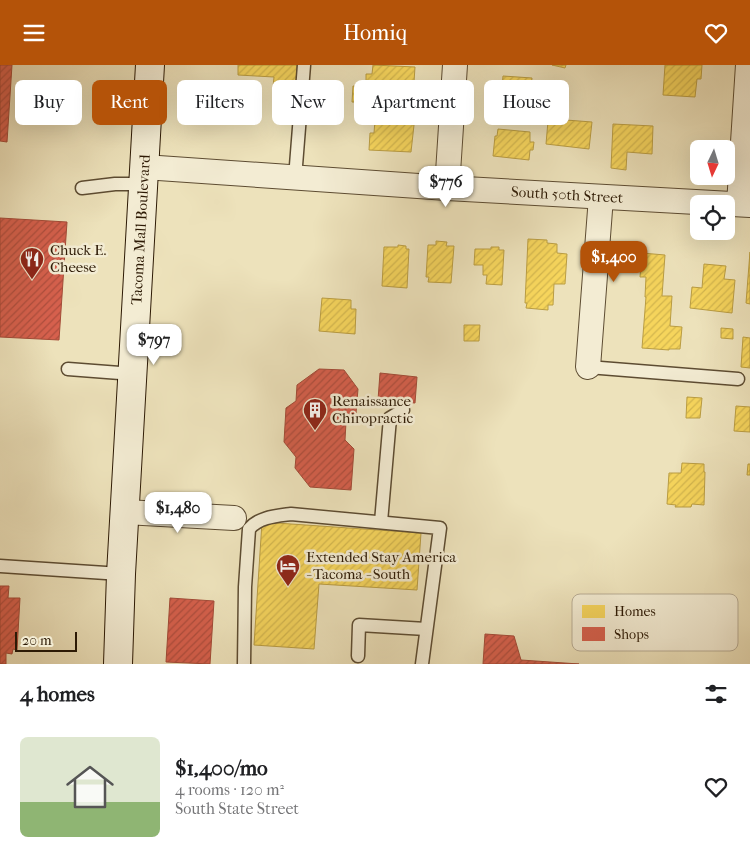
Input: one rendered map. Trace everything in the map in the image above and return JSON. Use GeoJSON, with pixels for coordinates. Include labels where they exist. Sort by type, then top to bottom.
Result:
{"type":"FeatureCollection","features":[{"type":"Feature","properties":{"kind":"main road","name":"Tacoma Mall Boulevard"},"geometry":{"type":"LineString","coordinates":[[118,664],[121,573],[150,65]]}},
{"type":"Feature","properties":{"kind":"street"},"geometry":{"type":"LineString","coordinates":[[447,188],[455,65]]}},
{"type":"Feature","properties":{"kind":"street"},"geometry":{"type":"LineString","coordinates":[[745,205],[748,65]]}},
{"type":"Feature","properties":{"kind":"street","name":"South 50th Street"},"geometry":{"type":"LineString","coordinates":[[144,176],[295,178],[745,205]]}},
{"type":"Feature","properties":{"kind":"street"},"geometry":{"type":"LineString","coordinates":[[588,367],[601,197]]}},
{"type":"Feature","properties":{"kind":"street"},"geometry":{"type":"LineString","coordinates":[[125,512],[234,517]]}},
{"type":"Feature","properties":{"kind":"lane"},"geometry":{"type":"LineString","coordinates":[[295,178],[304,65]]}},
{"type":"Feature","properties":{"kind":"lane"},"geometry":{"type":"LineString","coordinates":[[82,188],[115,184],[144,176]]}},
{"type":"Feature","properties":{"kind":"lane"},"geometry":{"type":"LineString","coordinates":[[588,367],[738,379]]}},
{"type":"Feature","properties":{"kind":"lane"},"geometry":{"type":"LineString","coordinates":[[68,369],[133,374]]}},
{"type":"Feature","properties":{"kind":"lane"},"geometry":{"type":"LineString","coordinates":[[381,522],[390,418],[403,410]]}},
{"type":"Feature","properties":{"kind":"lane"},"geometry":{"type":"LineString","coordinates":[[244,664],[250,529],[254,524],[269,517],[291,514],[440,529],[422,664]]}},
{"type":"Feature","properties":{"kind":"lane"},"geometry":{"type":"LineString","coordinates":[[0,566],[121,573]]}},
{"type":"Feature","properties":{"kind":"lane"},"geometry":{"type":"LineString","coordinates":[[358,656],[359,625],[426,629]]}},
{"type":"Feature","properties":{"kind":"building: Homes"},"geometry":{"type":"Polygon","coordinates":[[[238,65],[297,65],[296,80],[274,80],[274,77],[238,75],[238,65]]]}},
{"type":"Feature","properties":{"kind":"building: Homes"},"geometry":{"type":"Polygon","coordinates":[[[373,65],[415,67],[414,80],[366,80],[366,74],[372,74],[373,65]]]}},
{"type":"Feature","properties":{"kind":"building: Homes"},"geometry":{"type":"Polygon","coordinates":[[[552,65],[566,65],[565,68],[552,65]]]}},
{"type":"Feature","properties":{"kind":"building: Homes"},"geometry":{"type":"Polygon","coordinates":[[[665,65],[702,65],[701,79],[697,79],[695,97],[663,95],[665,65]]]}},
{"type":"Feature","properties":{"kind":"building: Homes"},"geometry":{"type":"Polygon","coordinates":[[[503,76],[532,78],[532,80],[503,80],[503,76]]]}},
{"type":"Feature","properties":{"kind":"building: Homes"},"geometry":{"type":"Polygon","coordinates":[[[354,86],[354,102],[352,102],[354,86]]]}},
{"type":"Feature","properties":{"kind":"building: Homes"},"geometry":{"type":"Polygon","coordinates":[[[569,120],[592,122],[589,149],[546,144],[548,125],[569,125],[569,120]]]}},
{"type":"Feature","properties":{"kind":"building: Homes"},"geometry":{"type":"Polygon","coordinates":[[[613,124],[653,126],[652,154],[627,152],[626,170],[611,168],[613,124]]]}},
{"type":"Feature","properties":{"kind":"building: Homes"},"geometry":{"type":"Polygon","coordinates":[[[375,125],[414,125],[411,152],[369,150],[370,133],[374,133],[375,125]]]}},
{"type":"Feature","properties":{"kind":"building: Homes"},"geometry":{"type":"Polygon","coordinates":[[[498,129],[530,132],[530,142],[534,142],[533,150],[530,150],[529,160],[493,156],[495,136],[497,136],[498,129]]]}},
{"type":"Feature","properties":{"kind":"building: Homes"},"geometry":{"type":"Polygon","coordinates":[[[528,239],[547,240],[547,243],[557,244],[557,253],[567,254],[565,284],[554,284],[553,305],[548,305],[548,310],[526,308],[528,239]]]}},
{"type":"Feature","properties":{"kind":"building: Homes"},"geometry":{"type":"Polygon","coordinates":[[[436,241],[447,242],[446,246],[454,246],[451,283],[428,282],[429,277],[426,277],[428,245],[436,245],[436,241]]]}},
{"type":"Feature","properties":{"kind":"building: Homes"},"geometry":{"type":"Polygon","coordinates":[[[398,245],[406,246],[406,249],[409,249],[407,288],[382,286],[384,247],[398,247],[398,245]]]}},
{"type":"Feature","properties":{"kind":"building: Homes"},"geometry":{"type":"Polygon","coordinates":[[[491,247],[499,247],[499,250],[504,250],[502,285],[486,284],[487,275],[483,275],[483,265],[474,265],[475,249],[491,249],[491,247]]]}},
{"type":"Feature","properties":{"kind":"building: Homes"},"geometry":{"type":"Polygon","coordinates":[[[750,252],[750,304],[746,303],[750,252]]]}},
{"type":"Feature","properties":{"kind":"building: Homes"},"geometry":{"type":"Polygon","coordinates":[[[642,253],[665,255],[662,296],[672,296],[670,326],[682,327],[680,349],[642,348],[646,277],[640,277],[642,253]]]}},
{"type":"Feature","properties":{"kind":"building: Homes"},"geometry":{"type":"Polygon","coordinates":[[[704,264],[726,266],[724,279],[735,280],[732,313],[690,308],[692,287],[702,288],[704,264]]]}},
{"type":"Feature","properties":{"kind":"building: Homes"},"geometry":{"type":"Polygon","coordinates":[[[322,298],[351,300],[351,309],[356,309],[355,334],[319,331],[322,298]]]}},
{"type":"Feature","properties":{"kind":"building: Homes"},"geometry":{"type":"Polygon","coordinates":[[[464,325],[480,325],[479,341],[464,341],[464,325]]]}},
{"type":"Feature","properties":{"kind":"building: Homes"},"geometry":{"type":"Polygon","coordinates":[[[721,328],[733,329],[733,339],[721,338],[721,328]]]}},
{"type":"Feature","properties":{"kind":"building: Homes"},"geometry":{"type":"Polygon","coordinates":[[[743,337],[750,338],[750,368],[741,367],[743,337]]]}},
{"type":"Feature","properties":{"kind":"building: Homes"},"geometry":{"type":"Polygon","coordinates":[[[687,397],[702,398],[700,418],[686,418],[687,397]]]}},
{"type":"Feature","properties":{"kind":"building: Homes"},"geometry":{"type":"Polygon","coordinates":[[[736,406],[750,407],[750,432],[734,431],[736,406]]]}},
{"type":"Feature","properties":{"kind":"building: Homes"},"geometry":{"type":"Polygon","coordinates":[[[682,463],[704,464],[704,505],[692,504],[691,507],[675,507],[676,505],[667,504],[669,473],[681,473],[682,463]]]}},
{"type":"Feature","properties":{"kind":"building: Homes"},"geometry":{"type":"Polygon","coordinates":[[[748,464],[750,464],[750,475],[747,475],[748,464]]]}},
{"type":"Feature","properties":{"kind":"building: Homes","name":"Extended Stay America - Tacoma - South"},"geometry":{"type":"Polygon","coordinates":[[[262,522],[421,533],[417,590],[319,584],[314,649],[254,645],[262,522]]]}},
{"type":"Feature","properties":{"kind":"building: Shops"},"geometry":{"type":"Polygon","coordinates":[[[0,65],[12,65],[7,142],[0,141],[0,65]]]}},
{"type":"Feature","properties":{"kind":"building: Shops","name":"Chuck E. Cheese"},"geometry":{"type":"Polygon","coordinates":[[[0,218],[67,222],[59,340],[0,337],[0,218]]]}},
{"type":"Feature","properties":{"kind":"building: Shops","name":"Renaissance Chiropractic"},"geometry":{"type":"Polygon","coordinates":[[[319,369],[344,370],[358,389],[356,413],[346,422],[345,440],[354,449],[351,490],[310,487],[295,468],[296,457],[284,442],[286,408],[296,401],[297,385],[319,369]]]}},
{"type":"Feature","properties":{"kind":"building: Shops"},"geometry":{"type":"Polygon","coordinates":[[[380,373],[417,377],[415,403],[378,400],[380,373]]]}},
{"type":"Feature","properties":{"kind":"building: Shops"},"geometry":{"type":"Polygon","coordinates":[[[0,586],[9,586],[8,598],[20,598],[17,650],[13,649],[12,654],[6,653],[6,664],[0,664],[0,586]]]}},
{"type":"Feature","properties":{"kind":"building: Shops"},"geometry":{"type":"Polygon","coordinates":[[[170,598],[214,601],[210,664],[166,662],[170,598]]]}},
{"type":"Feature","properties":{"kind":"building: Shops"},"geometry":{"type":"Polygon","coordinates":[[[485,634],[514,636],[521,660],[579,664],[483,664],[485,634]]]}},
{"type":"Feature","properties":{"kind":"place","name":"Chuck E. Cheese"},"geometry":{"type":"Point","coordinates":[32,280]}},
{"type":"Feature","properties":{"kind":"place","name":"Renaissance Chiropractic"},"geometry":{"type":"Point","coordinates":[315,431]}},
{"type":"Feature","properties":{"kind":"place","name":"Extended Stay America - Tacoma - South"},"geometry":{"type":"Point","coordinates":[288,587]}}]}
